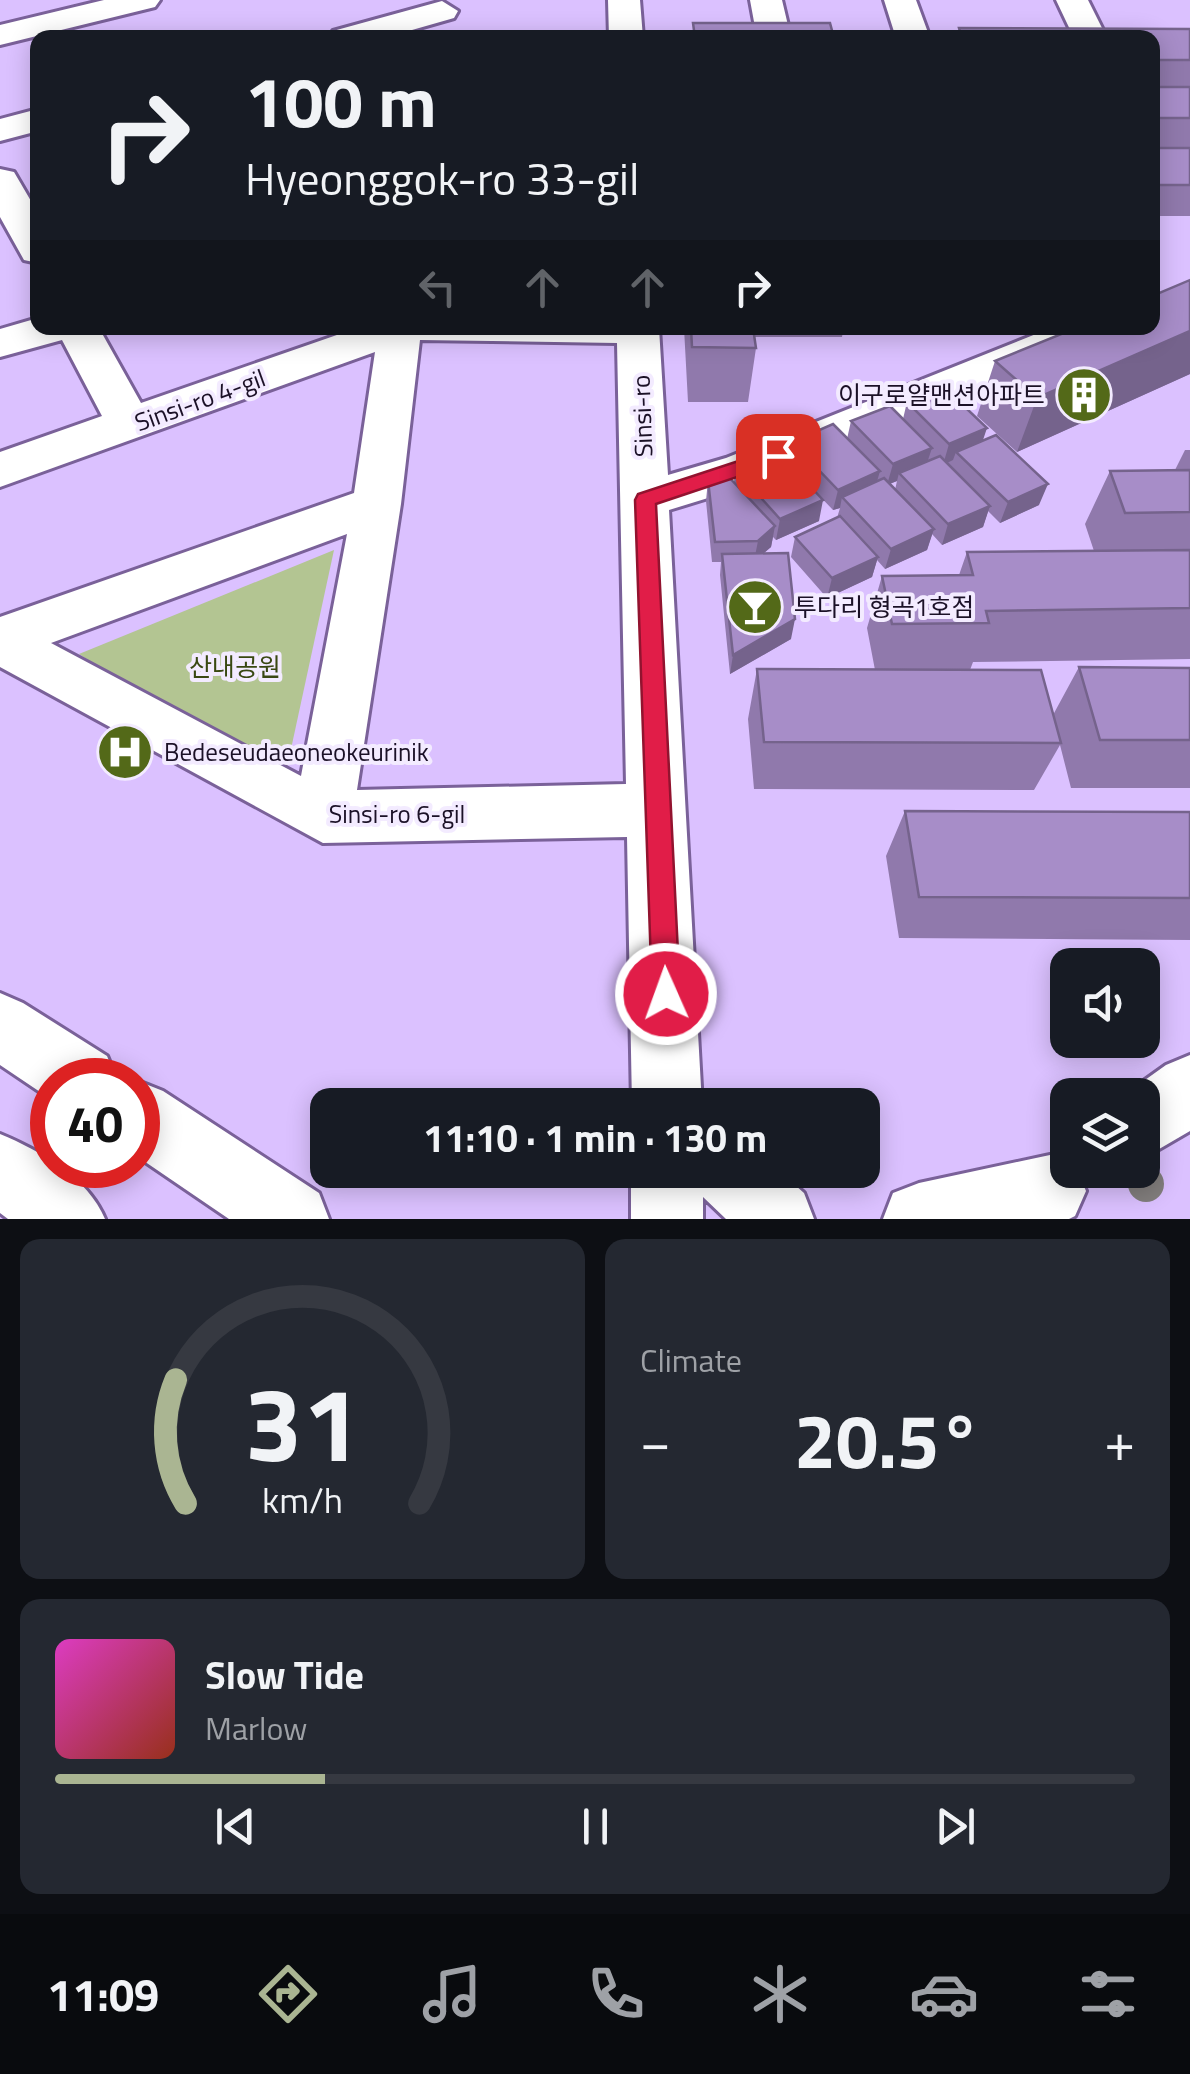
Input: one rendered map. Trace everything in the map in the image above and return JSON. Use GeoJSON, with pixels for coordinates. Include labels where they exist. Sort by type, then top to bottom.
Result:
{"type":"FeatureCollection","features":[{"type":"Feature","properties":{"kind":"street"},"geometry":{"type":"LineString","coordinates":[[0,35],[36,12],[144,0]]}},
{"type":"Feature","properties":{"kind":"street"},"geometry":{"type":"LineString","coordinates":[[624,0],[626,30]]}},
{"type":"Feature","properties":{"kind":"street"},"geometry":{"type":"LineString","coordinates":[[766,0],[772,30]]}},
{"type":"Feature","properties":{"kind":"street"},"geometry":{"type":"LineString","coordinates":[[900,0],[910,30]]}},
{"type":"Feature","properties":{"kind":"street"},"geometry":{"type":"LineString","coordinates":[[1072,0],[1087,30]]}},
{"type":"Feature","properties":{"kind":"street"},"geometry":{"type":"LineString","coordinates":[[379,30],[439,16]]}},
{"type":"Feature","properties":{"kind":"street"},"geometry":{"type":"LineString","coordinates":[[0,130],[30,122]]}},
{"type":"Feature","properties":{"kind":"street"},"geometry":{"type":"LineString","coordinates":[[0,180],[25,231]]}},
{"type":"Feature","properties":{"kind":"street"},"geometry":{"type":"LineString","coordinates":[[0,344],[30,335]]}},
{"type":"Feature","properties":{"kind":"street"},"geometry":{"type":"LineString","coordinates":[[82,335],[130,426]]}},
{"type":"Feature","properties":{"kind":"street","name":"Sinsi-ro 4-gil"},"geometry":{"type":"LineString","coordinates":[[0,470],[381,335]]}},
{"type":"Feature","properties":{"kind":"street"},"geometry":{"type":"LineString","coordinates":[[323,818],[376,504],[399,335]]}},
{"type":"Feature","properties":{"kind":"street","name":"Sinsi-ro"},"geometry":{"type":"LineString","coordinates":[[638,335],[668,1030],[667,1088]]}},
{"type":"Feature","properties":{"kind":"street"},"geometry":{"type":"LineString","coordinates":[[645,500],[743,470],[1073,335]]}},
{"type":"Feature","properties":{"kind":"street"},"geometry":{"type":"LineString","coordinates":[[0,640],[376,504]]}},
{"type":"Feature","properties":{"kind":"street","name":"Sinsi-ro 6-gil"},"geometry":{"type":"LineString","coordinates":[[0,640],[323,818],[658,810]]}},
{"type":"Feature","properties":{"kind":"street"},"geometry":{"type":"LineString","coordinates":[[0,1026],[49,1058]]}},
{"type":"Feature","properties":{"kind":"street"},"geometry":{"type":"LineString","coordinates":[[668,1030],[687,1088]]}},
{"type":"Feature","properties":{"kind":"street"},"geometry":{"type":"LineString","coordinates":[[1160,1111],[1190,1089]]}},
{"type":"Feature","properties":{"kind":"street"},"geometry":{"type":"LineString","coordinates":[[160,1131],[293,1219]]}},
{"type":"Feature","properties":{"kind":"street"},"geometry":{"type":"LineString","coordinates":[[667,1188],[667,1219]]}},
{"type":"Feature","properties":{"kind":"street"},"geometry":{"type":"LineString","coordinates":[[745,1188],[778,1219]]}},
{"type":"Feature","properties":{"kind":"street"},"geometry":{"type":"LineString","coordinates":[[919,1219],[1047,1193]]}},
{"type":"Feature","properties":{"kind":"green space","name":"산내공원"},"geometry":{"type":"Polygon","coordinates":[[[334,550],[283,786],[79,654],[334,550]]]}},
{"type":"Feature","properties":{"kind":"building"},"geometry":{"type":"Polygon","coordinates":[[[693,23],[830,23],[832,30],[694,30],[693,23]]]}},
{"type":"Feature","properties":{"kind":"building"},"geometry":{"type":"Polygon","coordinates":[[[1190,29],[1190,60],[1160,60],[1160,30],[960,30],[1190,29]]]}},
{"type":"Feature","properties":{"kind":"building"},"geometry":{"type":"Polygon","coordinates":[[[1160,87],[1190,87],[1190,118],[1160,118],[1160,87]]]}},
{"type":"Feature","properties":{"kind":"building"},"geometry":{"type":"Polygon","coordinates":[[[1160,148],[1190,148],[1190,185],[1160,185],[1160,148]]]}},
{"type":"Feature","properties":{"kind":"building"},"geometry":{"type":"Polygon","coordinates":[[[1190,280],[1190,331],[1037,398],[995,361],[1059,335],[1160,335],[1160,293],[1190,280]]]}},
{"type":"Feature","properties":{"kind":"building"},"geometry":{"type":"Polygon","coordinates":[[[691,335],[754,335],[756,348],[692,347],[691,335]]]}},
{"type":"Feature","properties":{"kind":"building"},"geometry":{"type":"Polygon","coordinates":[[[945,388],[987,428],[949,444],[907,402],[945,388]]]}},
{"type":"Feature","properties":{"kind":"building"},"geometry":{"type":"Polygon","coordinates":[[[890,406],[932,448],[893,464],[851,421],[890,406]]]}},
{"type":"Feature","properties":{"kind":"building"},"geometry":{"type":"Polygon","coordinates":[[[833,424],[880,471],[838,490],[792,442],[833,424]]]}},
{"type":"Feature","properties":{"kind":"building"},"geometry":{"type":"Polygon","coordinates":[[[996,435],[1048,484],[1008,502],[956,452],[996,435]]]}},
{"type":"Feature","properties":{"kind":"building"},"geometry":{"type":"Polygon","coordinates":[[[778,452],[823,500],[780,519],[735,469],[778,452]]]}},
{"type":"Feature","properties":{"kind":"building"},"geometry":{"type":"Polygon","coordinates":[[[940,456],[990,506],[948,524],[899,473],[940,456]]]}},
{"type":"Feature","properties":{"kind":"building"},"geometry":{"type":"Polygon","coordinates":[[[1190,470],[1190,512],[1125,513],[1110,471],[1190,470]]]}},
{"type":"Feature","properties":{"kind":"building"},"geometry":{"type":"Polygon","coordinates":[[[725,473],[775,526],[758,541],[715,542],[708,480],[725,473]]]}},
{"type":"Feature","properties":{"kind":"building"},"geometry":{"type":"Polygon","coordinates":[[[884,478],[934,529],[891,549],[842,497],[884,478]]]}},
{"type":"Feature","properties":{"kind":"building"},"geometry":{"type":"Polygon","coordinates":[[[840,516],[878,557],[832,578],[795,537],[840,516]]]}},
{"type":"Feature","properties":{"kind":"building"},"geometry":{"type":"Polygon","coordinates":[[[1190,550],[1190,608],[986,611],[989,623],[892,624],[882,576],[973,575],[967,552],[1190,550]]]}},
{"type":"Feature","properties":{"kind":"building","name":"투다리 형곡1호점"},"geometry":{"type":"Polygon","coordinates":[[[788,553],[795,619],[733,655],[722,554],[788,553]]]}},
{"type":"Feature","properties":{"kind":"building"},"geometry":{"type":"Polygon","coordinates":[[[1079,667],[1190,668],[1190,740],[1100,740],[1079,667]]]}},
{"type":"Feature","properties":{"kind":"building"},"geometry":{"type":"Polygon","coordinates":[[[757,669],[1041,670],[1061,743],[764,742],[757,669]]]}},
{"type":"Feature","properties":{"kind":"building"},"geometry":{"type":"Polygon","coordinates":[[[905,811],[1190,812],[1190,898],[919,897],[905,811]]]}},
{"type":"Feature","properties":{"kind":"place","name":"이구로얄맨션아파트"},"geometry":{"type":"Point","coordinates":[1084,395]}},
{"type":"Feature","properties":{"kind":"place","name":"투다리 형곡1호점"},"geometry":{"type":"Point","coordinates":[755,607]}},
{"type":"Feature","properties":{"kind":"place","name":"Bedeseudaeoneokeurinik"},"geometry":{"type":"Point","coordinates":[125,752]}},
{"type":"Feature","properties":{"kind":"route"},"geometry":{"type":"LineString","coordinates":[[666,994],[645,500],[778,456]]}}]}
